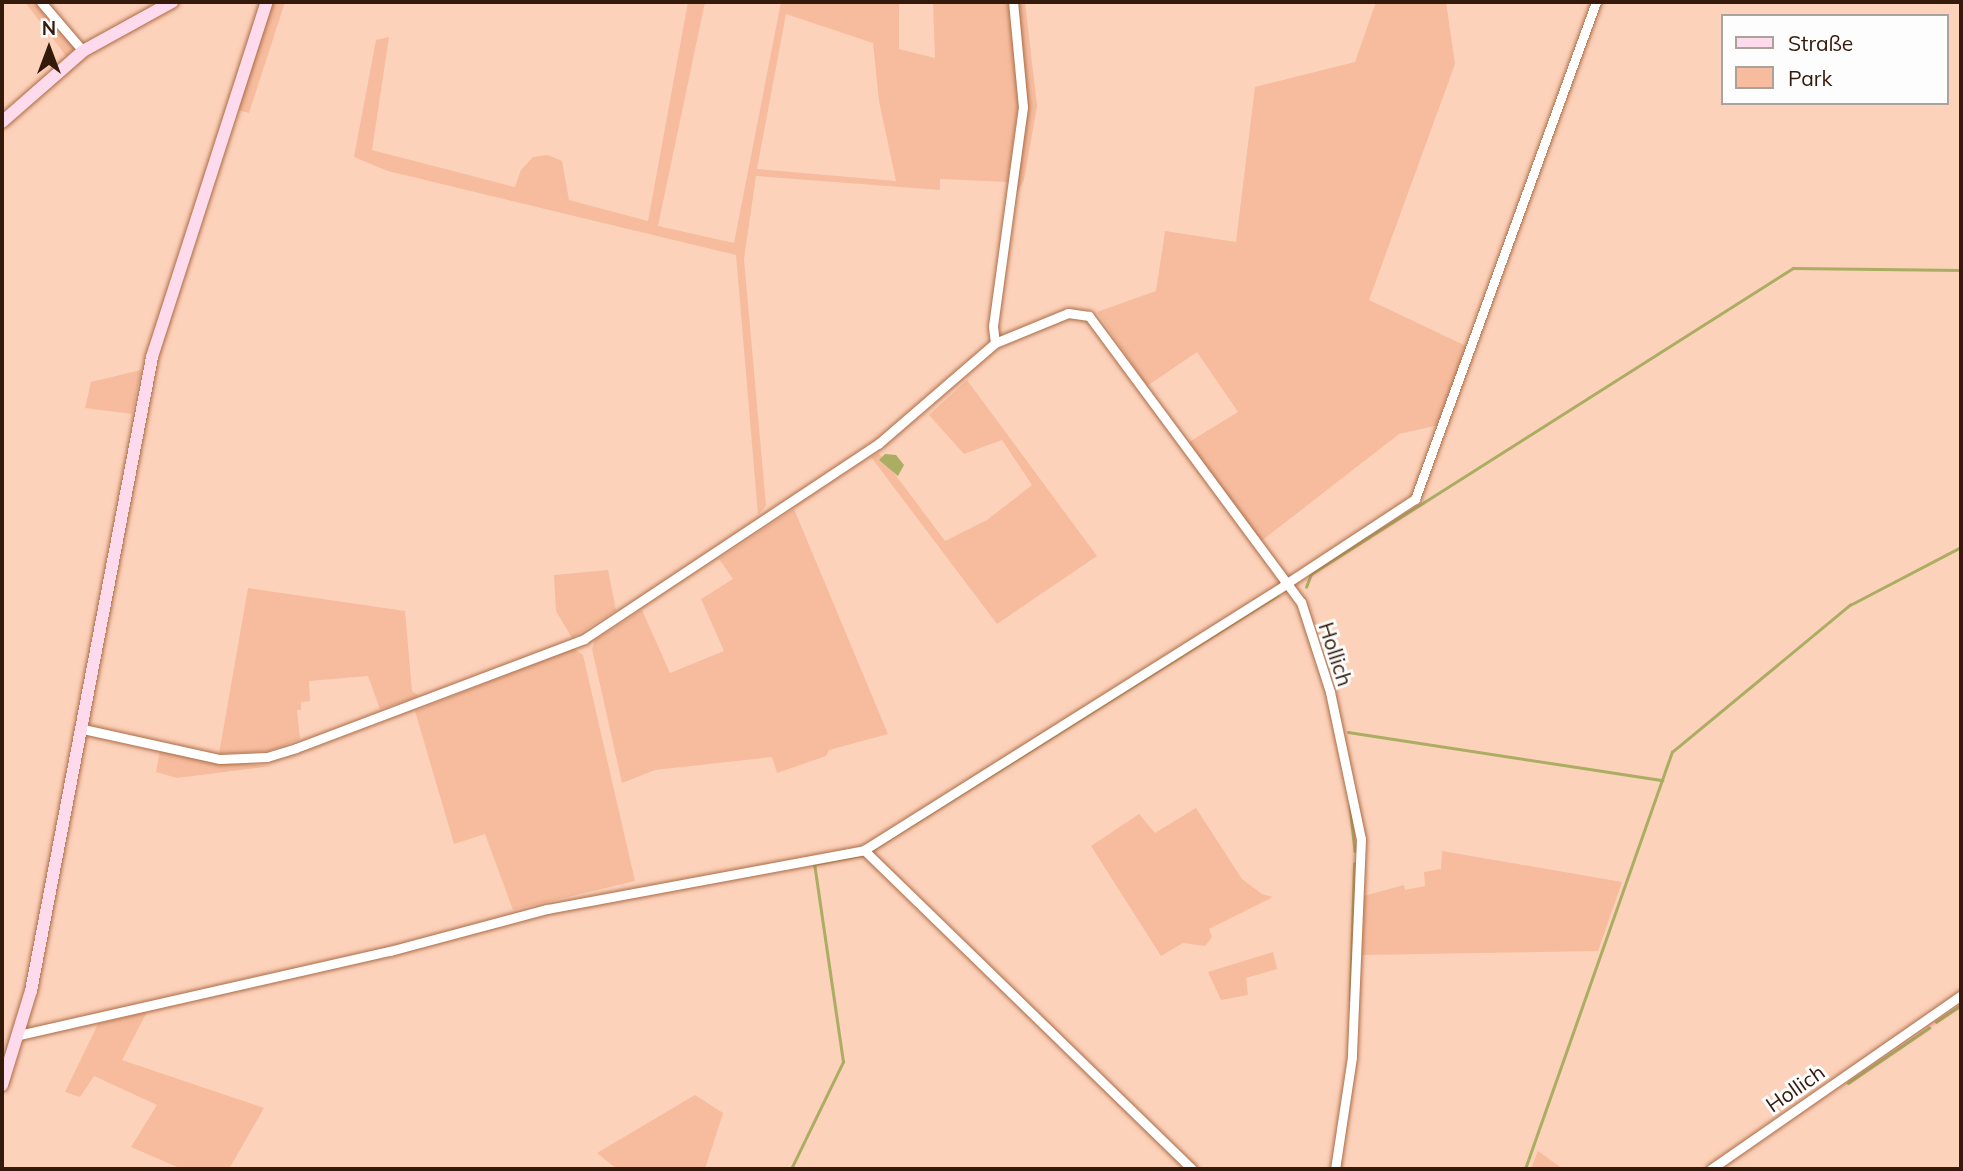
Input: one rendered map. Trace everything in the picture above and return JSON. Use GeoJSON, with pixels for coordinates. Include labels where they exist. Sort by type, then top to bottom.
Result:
{"type":"FeatureCollection","features":[{"type":"Feature","properties":{"kind":"street"},"geometry":{"type":"LineString","coordinates":[[41,2],[83,51]]}},
{"type":"Feature","properties":{"kind":"street"},"geometry":{"type":"LineString","coordinates":[[2,122],[83,51],[172,2]]}},
{"type":"Feature","properties":{"kind":"street"},"geometry":{"type":"LineString","coordinates":[[2,1085],[19,1035],[83,729],[152,357],[267,2]]}},
{"type":"Feature","properties":{"kind":"street"},"geometry":{"type":"LineString","coordinates":[[995,343],[993,326],[1023,107],[1013,2]]}},
{"type":"Feature","properties":{"kind":"street"},"geometry":{"type":"LineString","coordinates":[[19,1035],[390,951],[547,909],[864,850],[1284,585],[1415,499],[1596,2]]}},
{"type":"Feature","properties":{"kind":"street","name":"Hollich"},"geometry":{"type":"LineString","coordinates":[[83,729],[220,759],[267,757],[584,639],[878,444],[995,343],[1068,313],[1088,316],[1284,585],[1301,602],[1330,692],[1361,839],[1352,1057],[1335,1169]]}},
{"type":"Feature","properties":{"kind":"street"},"geometry":{"type":"LineString","coordinates":[[864,850],[1192,1169]]}},
{"type":"Feature","properties":{"kind":"street","name":"Hollich"},"geometry":{"type":"LineString","coordinates":[[1712,1169],[1961,995]]}},
{"type":"Feature","properties":{"kind":"green space"},"geometry":{"type":"Polygon","coordinates":[[[25,2],[47,2],[80,43],[66,56],[25,2]]]}},
{"type":"Feature","properties":{"kind":"green space"},"geometry":{"type":"Polygon","coordinates":[[[273,2],[285,2],[249,113],[238,110],[273,2]]]}},
{"type":"Feature","properties":{"kind":"green space"},"geometry":{"type":"Polygon","coordinates":[[[688,2],[705,2],[658,226],[734,243],[781,2],[899,2],[899,49],[935,58],[933,2],[1009,2],[1018,105],[1008,182],[940,179],[940,190],[756,176],[744,259],[766,506],[758,515],[736,255],[388,171],[354,157],[376,40],[389,37],[372,150],[515,187],[521,170],[533,157],[548,155],[562,161],[569,200],[648,221],[688,2]],[[786,14],[757,169],[896,181],[879,101],[873,43],[786,14]]]}},
{"type":"Feature","properties":{"kind":"green space"},"geometry":{"type":"Polygon","coordinates":[[[1018,2],[1025,2],[1037,106],[1024,180],[1014,198],[1027,105],[1018,2]]]}},
{"type":"Feature","properties":{"kind":"green space"},"geometry":{"type":"Polygon","coordinates":[[[1376,2],[1446,2],[1455,64],[1369,300],[1466,346],[1439,425],[1399,434],[1260,542],[1189,442],[1238,412],[1197,352],[1147,386],[1097,312],[1156,291],[1165,231],[1236,242],[1255,87],[1355,62],[1376,2]]]}},
{"type":"Feature","properties":{"kind":"green space"},"geometry":{"type":"Polygon","coordinates":[[[141,370],[132,414],[85,408],[91,382],[141,370]]]}},
{"type":"Feature","properties":{"kind":"green space"},"geometry":{"type":"Polygon","coordinates":[[[967,380],[1097,556],[997,624],[871,457],[879,453],[945,541],[987,520],[1032,485],[1002,440],[964,454],[929,415],[967,380]]]}},
{"type":"Feature","properties":{"kind":"green space"},"geometry":{"type":"Polygon","coordinates":[[[794,509],[888,734],[829,750],[826,756],[777,773],[772,757],[655,770],[622,783],[592,649],[595,640],[642,610],[670,673],[724,651],[701,599],[733,579],[719,559],[794,509]]]}},
{"type":"Feature","properties":{"kind":"green space"},"geometry":{"type":"Polygon","coordinates":[[[608,570],[616,610],[572,638],[556,611],[554,575],[608,570]]]}},
{"type":"Feature","properties":{"kind":"green space"},"geometry":{"type":"Polygon","coordinates":[[[248,588],[405,611],[412,691],[419,696],[380,709],[368,676],[309,681],[310,701],[301,702],[301,710],[297,710],[300,739],[269,751],[219,754],[248,588]]]}},
{"type":"Feature","properties":{"kind":"green space"},"geometry":{"type":"Polygon","coordinates":[[[574,649],[583,655],[635,881],[513,910],[485,834],[454,844],[415,711],[574,649]]]}},
{"type":"Feature","properties":{"kind":"green space"},"geometry":{"type":"Polygon","coordinates":[[[160,750],[221,763],[271,766],[177,778],[156,772],[160,750]]]}},
{"type":"Feature","properties":{"kind":"green space"},"geometry":{"type":"Polygon","coordinates":[[[1196,808],[1242,879],[1262,894],[1273,897],[1209,929],[1212,937],[1205,946],[1183,943],[1161,956],[1091,846],[1139,814],[1155,833],[1196,808]]]}},
{"type":"Feature","properties":{"kind":"green space"},"geometry":{"type":"Polygon","coordinates":[[[1442,851],[1622,882],[1598,951],[1362,955],[1364,896],[1404,885],[1405,890],[1425,886],[1424,872],[1441,869],[1442,851]]]}},
{"type":"Feature","properties":{"kind":"green space"},"geometry":{"type":"Polygon","coordinates":[[[1273,952],[1277,969],[1246,978],[1248,995],[1221,1000],[1208,972],[1273,952]]]}},
{"type":"Feature","properties":{"kind":"green space"},"geometry":{"type":"Polygon","coordinates":[[[147,1012],[122,1060],[264,1108],[229,1169],[182,1169],[131,1147],[157,1105],[94,1076],[80,1097],[65,1092],[98,1024],[147,1012]]]}},
{"type":"Feature","properties":{"kind":"green space"},"geometry":{"type":"Polygon","coordinates":[[[695,1095],[723,1113],[705,1169],[617,1169],[597,1153],[695,1095]]]}},
{"type":"Feature","properties":{"kind":"green space"},"geometry":{"type":"Polygon","coordinates":[[[1538,1151],[1563,1169],[1531,1169],[1538,1151]]]}},
{"type":"Feature","properties":{"kind":"shaded area"},"geometry":{"type":"Polygon","coordinates":[[[885,454],[896,455],[904,465],[898,476],[879,460],[885,454]]]}},
{"type":"Feature","properties":{"kind":"waterway"},"geometry":{"type":"LineString","coordinates":[[1306,587],[1311,574],[1793,268],[1961,270]]}},
{"type":"Feature","properties":{"kind":"waterway"},"geometry":{"type":"LineString","coordinates":[[1525,1169],[1672,752],[1850,605],[1961,547]]}},
{"type":"Feature","properties":{"kind":"waterway"},"geometry":{"type":"LineString","coordinates":[[868,852],[1277,595]]}},
{"type":"Feature","properties":{"kind":"waterway"},"geometry":{"type":"LineString","coordinates":[[1348,732],[1662,780]]}},
{"type":"Feature","properties":{"kind":"waterway"},"geometry":{"type":"LineString","coordinates":[[1350,805],[1355,851]]}},
{"type":"Feature","properties":{"kind":"waterway"},"geometry":{"type":"LineString","coordinates":[[791,1169],[843,1062],[814,864],[862,855]]}},
{"type":"Feature","properties":{"kind":"waterway"},"geometry":{"type":"LineString","coordinates":[[1350,1000],[1354,864]]}},
{"type":"Feature","properties":{"kind":"waterway"},"geometry":{"type":"LineString","coordinates":[[1936,1022],[1961,1005]]}},
{"type":"Feature","properties":{"kind":"waterway"},"geometry":{"type":"LineString","coordinates":[[1848,1083],[1929,1028]]}}]}
